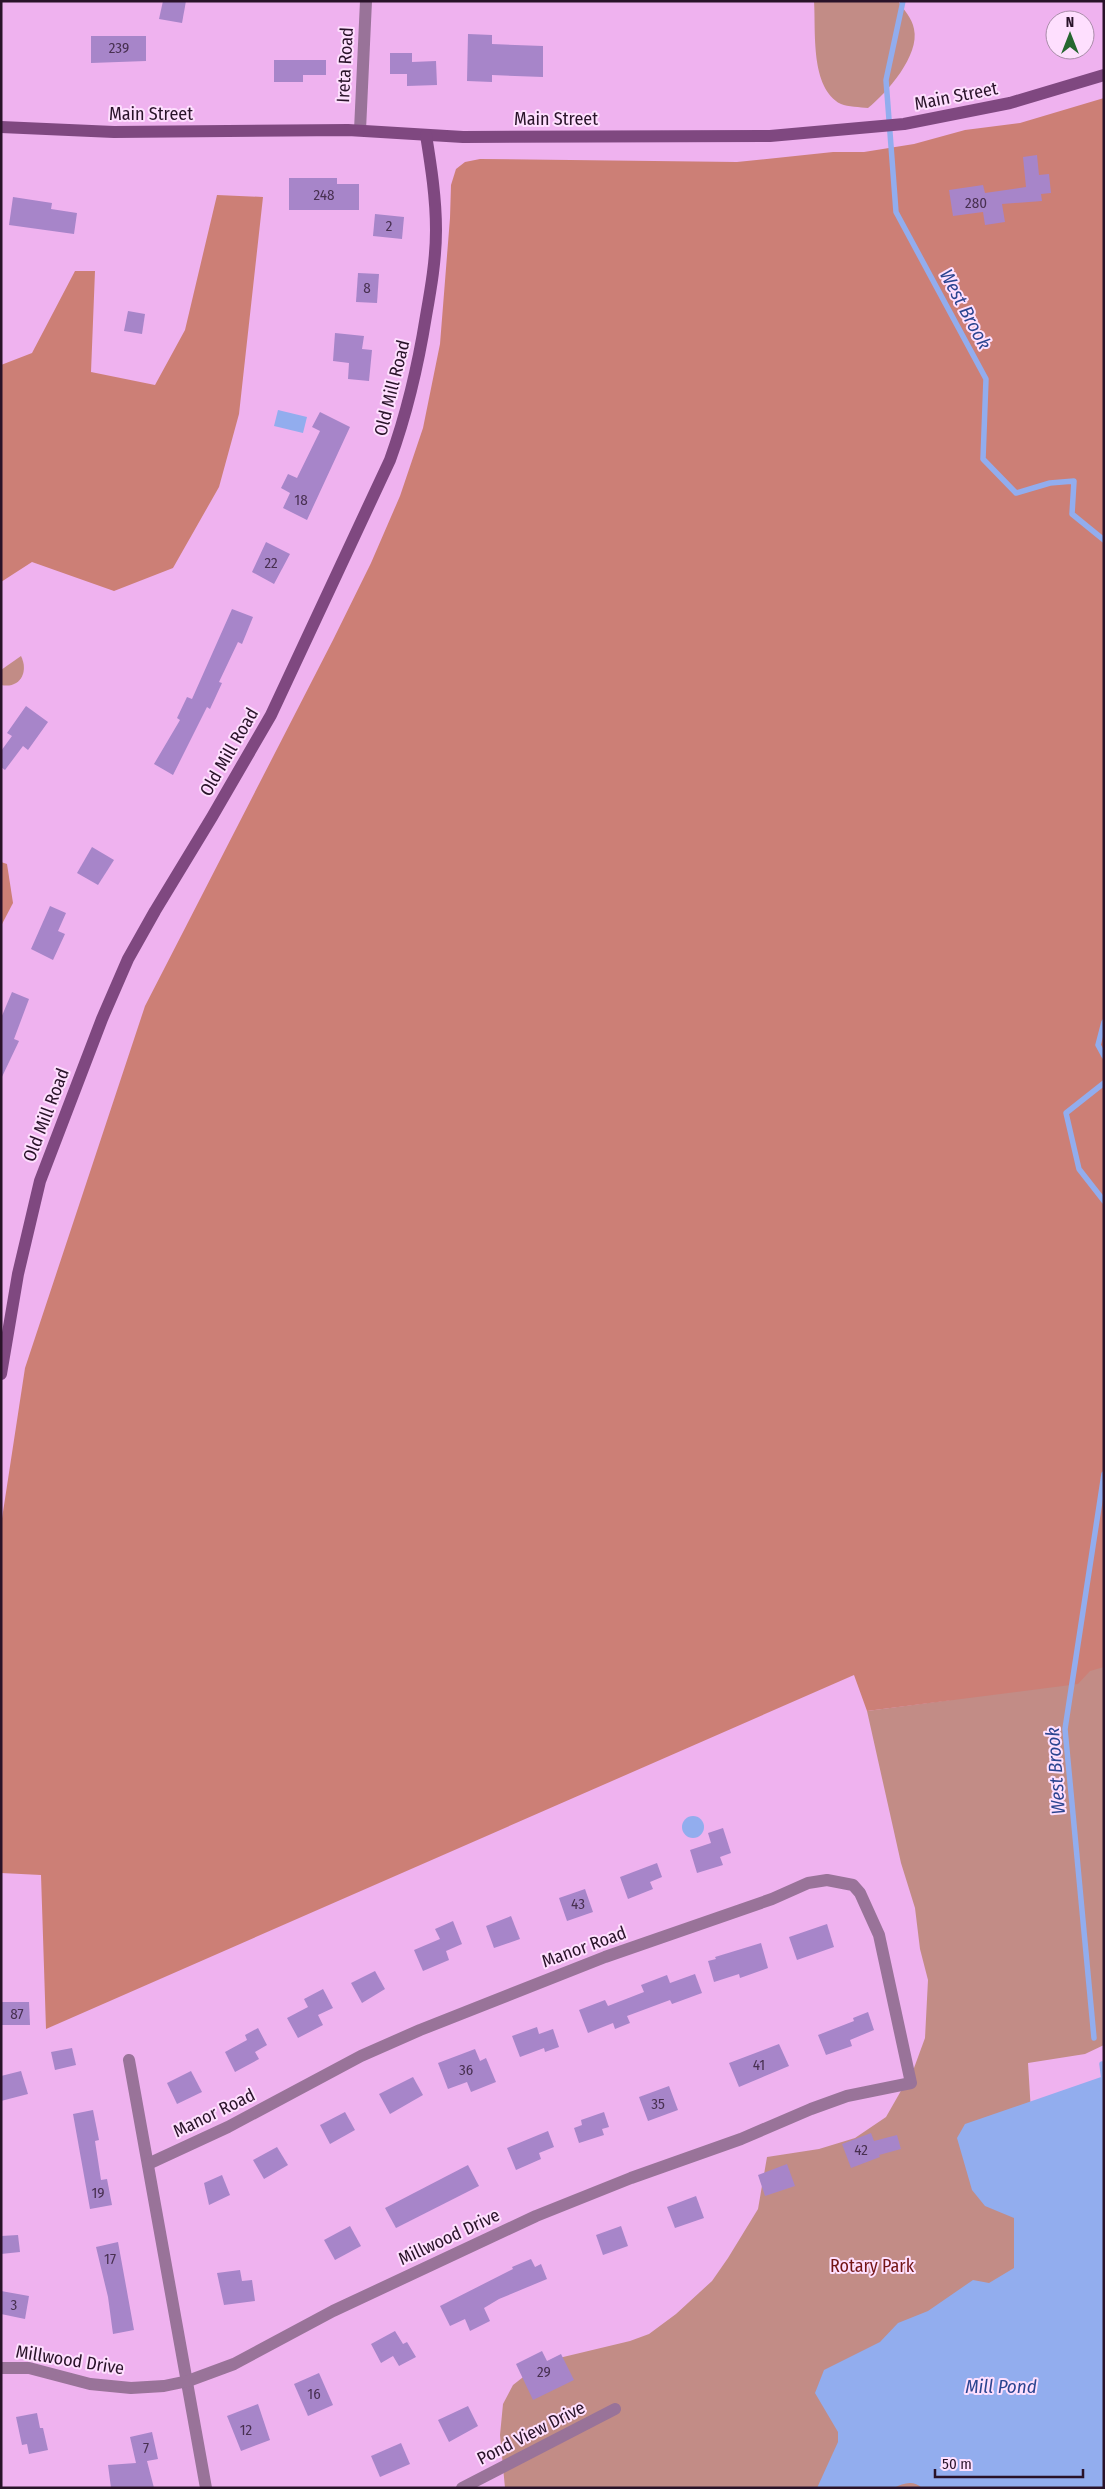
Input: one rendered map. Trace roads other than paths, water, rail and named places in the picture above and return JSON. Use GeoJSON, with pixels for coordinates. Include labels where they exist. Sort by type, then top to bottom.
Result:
{"type":"FeatureCollection","features":[{"type":"Feature","properties":{"kind":"main road","name":"Main Street"},"geometry":{"type":"LineString","coordinates":[[1,127],[114,132],[360,130],[426,135],[736,137],[904,124],[1010,102],[1104,75]]}},
{"type":"Feature","properties":{"kind":"main road","name":"Old Mill Road"},"geometry":{"type":"LineString","coordinates":[[1,1374],[18,1274],[40,1181],[102,1018],[128,959],[154,911],[212,818],[271,715],[390,460],[404,421],[418,361],[434,264],[435,206],[426,135]]}},
{"type":"Feature","properties":{"kind":"street","name":"Ireta Road"},"geometry":{"type":"LineString","coordinates":[[360,130],[366,1]]}},
{"type":"Feature","properties":{"kind":"street","name":"Manor Road"},"geometry":{"type":"LineString","coordinates":[[148,2164],[228,2127],[361,2056],[420,2030],[605,1957],[772,1899],[808,1882],[827,1880],[853,1885],[860,1893],[879,1935],[911,2083]]}},
{"type":"Feature","properties":{"kind":"street"},"geometry":{"type":"LineString","coordinates":[[129,2060],[206,2488]]}},
{"type":"Feature","properties":{"kind":"street","name":"Millwood Drive"},"geometry":{"type":"LineString","coordinates":[[1,2368],[29,2368],[90,2384],[131,2388],[164,2386],[188,2381],[234,2364],[333,2311],[536,2216],[631,2178],[741,2140],[811,2109],[847,2096],[911,2083]]}},
{"type":"Feature","properties":{"kind":"street","name":"Pond View Drive"},"geometry":{"type":"LineString","coordinates":[[462,2488],[615,2409]]}},
{"type":"Feature","properties":{"kind":"water"},"geometry":{"type":"Polygon","coordinates":[[[278,410],[307,417],[303,433],[274,426],[278,410]]]}},
{"type":"Feature","properties":{"kind":"water"},"geometry":{"type":"Polygon","coordinates":[[[693,1816],[701,1819],[704,1827],[701,1835],[693,1838],[685,1835],[682,1827],[685,1819],[693,1816]]]}},
{"type":"Feature","properties":{"kind":"water","name":"Mill Pond"},"geometry":{"type":"Polygon","coordinates":[[[1104,2076],[1104,2488],[922,2488],[919,2485],[908,2483],[894,2488],[817,2488],[838,2442],[838,2432],[815,2393],[824,2370],[880,2342],[898,2323],[928,2311],[973,2280],[989,2283],[1014,2268],[1014,2218],[985,2206],[972,2190],[957,2138],[965,2124],[1104,2076]]]}},
{"type":"Feature","properties":{"kind":"waterway","name":"West Brook"},"geometry":{"type":"LineString","coordinates":[[903,1],[886,80],[896,212],[986,379],[983,459],[1016,493],[1050,483],[1074,481],[1072,514],[1104,540]]}},
{"type":"Feature","properties":{"kind":"waterway","name":"West Brook"},"geometry":{"type":"LineString","coordinates":[[1104,1022],[1098,1045],[1104,1056]]}},
{"type":"Feature","properties":{"kind":"waterway","name":"West Brook"},"geometry":{"type":"LineString","coordinates":[[1104,1083],[1066,1113],[1079,1169],[1104,1201]]}},
{"type":"Feature","properties":{"kind":"waterway","name":"West Brook"},"geometry":{"type":"LineString","coordinates":[[1094,2038],[1065,1729],[1104,1474]]}},
{"type":"Feature","properties":{"kind":"waterway","name":"West Brook"},"geometry":{"type":"LineString","coordinates":[[1102,2064],[1104,2080]]}},
{"type":"Feature","properties":{"kind":"park label","name":"Rotary Park"},"geometry":{"type":"Point","coordinates":[872,2266]}}]}
